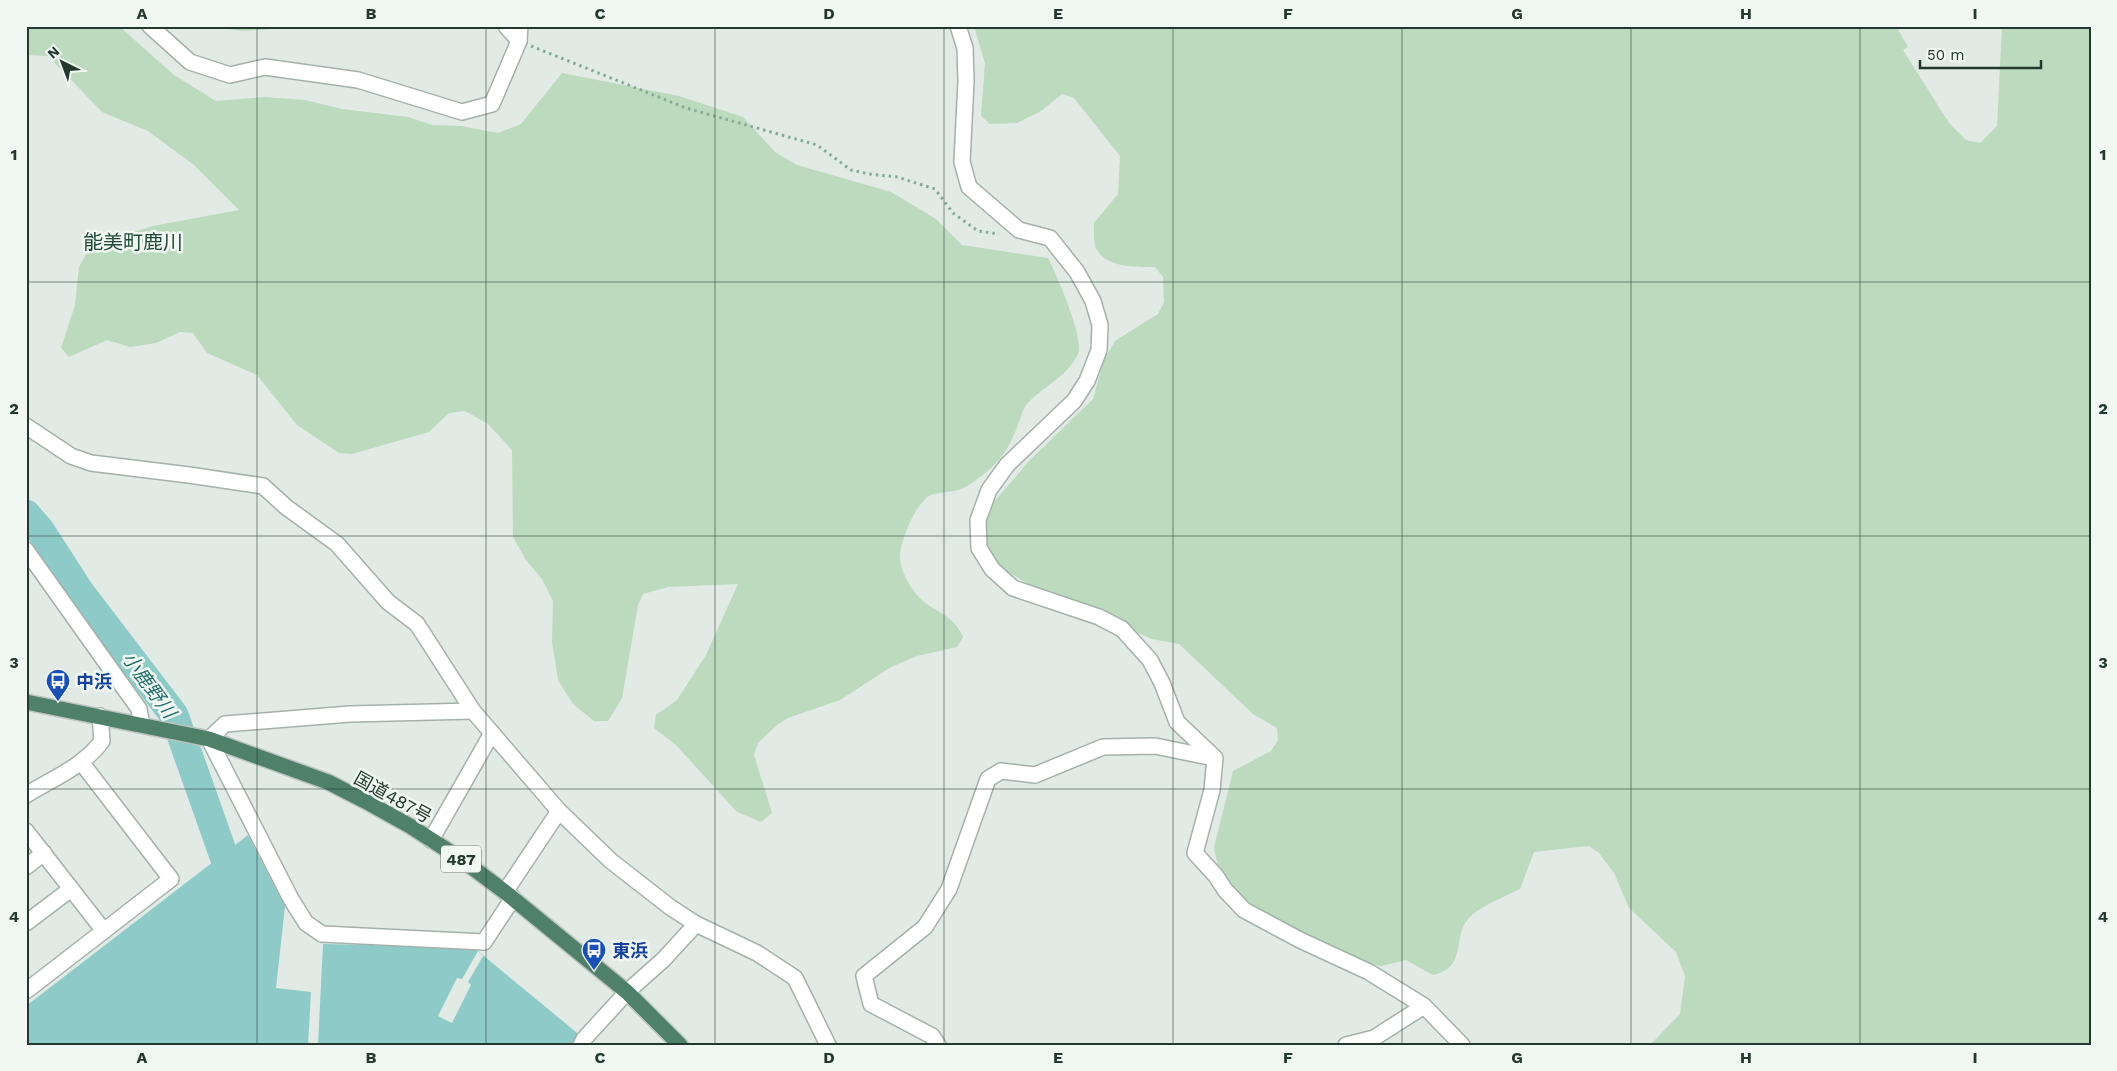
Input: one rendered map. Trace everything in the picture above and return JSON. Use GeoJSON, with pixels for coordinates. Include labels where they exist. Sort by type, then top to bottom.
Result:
{"type":"FeatureCollection","features":[{"type":"Feature","properties":{"kind":"highway","name":"国道487号"},"geometry":{"type":"LineString","coordinates":[[26,702],[205,738],[328,782],[365,801],[431,840],[509,895],[626,992],[680,1045]]}},
{"type":"Feature","properties":{"kind":"street"},"geometry":{"type":"LineString","coordinates":[[150,26],[190,62],[230,75],[265,67],[358,80],[462,112],[492,104],[520,34],[506,26]]}},
{"type":"Feature","properties":{"kind":"street"},"geometry":{"type":"LineString","coordinates":[[958,26],[965,48],[966,81],[962,162],[969,187],[1019,230],[1050,238],[1077,272],[1093,301],[1100,325],[1099,350],[1087,381],[1074,400],[1007,466],[989,490],[978,520],[979,548],[992,568],[1013,588],[1099,617],[1122,629],[1150,660],[1162,683],[1177,722],[1215,758]]}},
{"type":"Feature","properties":{"kind":"street"},"geometry":{"type":"LineString","coordinates":[[26,426],[70,456],[92,463],[263,486],[286,508],[337,544],[388,602],[417,624],[473,710],[559,811],[610,861],[670,907],[696,924],[757,953],[795,978],[828,1045]]}},
{"type":"Feature","properties":{"kind":"street"},"geometry":{"type":"LineString","coordinates":[[26,550],[139,709],[147,726]]}},
{"type":"Feature","properties":{"kind":"street"},"geometry":{"type":"LineString","coordinates":[[473,710],[350,714],[225,724],[205,738],[291,899],[306,923],[322,934],[484,942],[509,895],[559,811]]}},
{"type":"Feature","properties":{"kind":"street"},"geometry":{"type":"LineString","coordinates":[[26,795],[81,762],[95,751],[102,741],[100,716]]}},
{"type":"Feature","properties":{"kind":"street"},"geometry":{"type":"LineString","coordinates":[[431,840],[492,732]]}},
{"type":"Feature","properties":{"kind":"street"},"geometry":{"type":"LineString","coordinates":[[938,1045],[932,1036],[871,1004],[864,976],[925,927],[949,888],[988,779],[1001,771],[1036,775],[1103,747],[1155,746],[1215,758]]}},
{"type":"Feature","properties":{"kind":"street"},"geometry":{"type":"LineString","coordinates":[[1215,758],[1212,790],[1194,854],[1216,876],[1225,890],[1244,910],[1300,940],[1369,972],[1424,1006],[1462,1045]]}},
{"type":"Feature","properties":{"kind":"street"},"geometry":{"type":"LineString","coordinates":[[26,990],[171,879],[81,762]]}},
{"type":"Feature","properties":{"kind":"street"},"geometry":{"type":"LineString","coordinates":[[26,831],[104,930]]}},
{"type":"Feature","properties":{"kind":"street"},"geometry":{"type":"LineString","coordinates":[[26,867],[44,854]]}},
{"type":"Feature","properties":{"kind":"street"},"geometry":{"type":"LineString","coordinates":[[26,922],[71,889]]}},
{"type":"Feature","properties":{"kind":"street"},"geometry":{"type":"LineString","coordinates":[[581,1045],[584,1039],[626,992],[664,959],[696,924]]}},
{"type":"Feature","properties":{"kind":"street"},"geometry":{"type":"LineString","coordinates":[[1346,1045],[1374,1038],[1424,1006]]}},
{"type":"Feature","properties":{"kind":"path"},"geometry":{"type":"LineString","coordinates":[[520,34],[686,108],[817,145],[851,170],[897,177],[935,189],[953,212],[978,231],[1003,234]]}},
{"type":"Feature","properties":{"kind":"green space"},"geometry":{"type":"Polygon","coordinates":[[[26,26],[119,26],[174,75],[216,101],[264,97],[305,100],[342,109],[408,117],[432,125],[461,126],[498,133],[521,124],[562,73],[679,96],[743,117],[775,152],[797,165],[891,192],[936,219],[962,245],[1048,258],[1074,321],[1079,346],[1078,354],[1061,375],[1026,405],[1010,443],[994,465],[965,487],[931,495],[925,499],[909,524],[902,545],[900,561],[906,579],[923,601],[948,618],[960,631],[963,637],[957,647],[917,656],[891,667],[840,700],[788,718],[777,725],[758,743],[754,755],[772,813],[761,822],[737,812],[676,745],[654,728],[656,715],[677,700],[706,655],[738,584],[668,587],[643,594],[638,605],[622,698],[608,721],[594,721],[573,704],[558,680],[552,642],[553,601],[542,579],[526,560],[513,537],[512,450],[488,424],[465,411],[449,413],[429,432],[352,454],[339,453],[297,425],[257,375],[207,353],[193,333],[180,332],[156,343],[130,347],[107,340],[69,357],[61,348],[75,305],[79,267],[91,245],[153,226],[239,210],[194,165],[148,131],[102,112],[48,56],[26,55],[26,26]]]}},
{"type":"Feature","properties":{"kind":"green space"},"geometry":{"type":"Polygon","coordinates":[[[209,26],[321,26],[242,31],[209,26]]]}},
{"type":"Feature","properties":{"kind":"green space"},"geometry":{"type":"Polygon","coordinates":[[[974,26],[1896,26],[1908,47],[1903,50],[1949,123],[1966,140],[1980,143],[1997,126],[2002,26],[2091,26],[2091,1045],[1650,1045],[1680,1014],[1685,976],[1676,952],[1629,908],[1614,873],[1599,853],[1589,846],[1534,852],[1520,889],[1488,904],[1472,915],[1462,931],[1456,957],[1452,965],[1444,971],[1433,975],[1406,960],[1381,966],[1356,961],[1242,902],[1219,872],[1214,847],[1233,771],[1271,751],[1278,740],[1277,728],[1253,714],[1179,644],[1152,639],[1039,590],[1006,571],[996,562],[979,528],[983,515],[1029,461],[1093,399],[1103,362],[1115,341],[1158,314],[1164,302],[1163,277],[1155,267],[1116,263],[1102,256],[1096,247],[1094,223],[1118,194],[1120,156],[1074,98],[1062,94],[1041,111],[1017,123],[990,124],[981,116],[985,63],[974,26]]]}},
{"type":"Feature","properties":{"kind":"water"},"geometry":{"type":"Polygon","coordinates":[[[248,835],[285,906],[276,988],[311,992],[308,1045],[26,1045],[26,1006],[248,835]]]}},
{"type":"Feature","properties":{"kind":"water"},"geometry":{"type":"Polygon","coordinates":[[[323,944],[473,947],[582,1037],[578,1045],[318,1045],[323,944]]]}},
{"type":"Feature","properties":{"kind":"pier"},"geometry":{"type":"Polygon","coordinates":[[[478,951],[483,956],[468,982],[471,985],[452,1023],[438,1016],[457,978],[462,979],[478,951]]]}},
{"type":"Feature","properties":{"kind":"waterway","name":"小鹿野川"},"geometry":{"type":"LineString","coordinates":[[26,514],[40,530],[80,592],[174,715],[237,893]]}},
{"type":"Feature","properties":{"kind":"place","name":"中浜"},"geometry":{"type":"Point","coordinates":[58,702]}},
{"type":"Feature","properties":{"kind":"place","name":"東浜"},"geometry":{"type":"Point","coordinates":[594,971]}},
{"type":"Feature","properties":{"kind":"district","name":"能美町鹿川"},"geometry":{"type":"Point","coordinates":[133,242]}}]}
